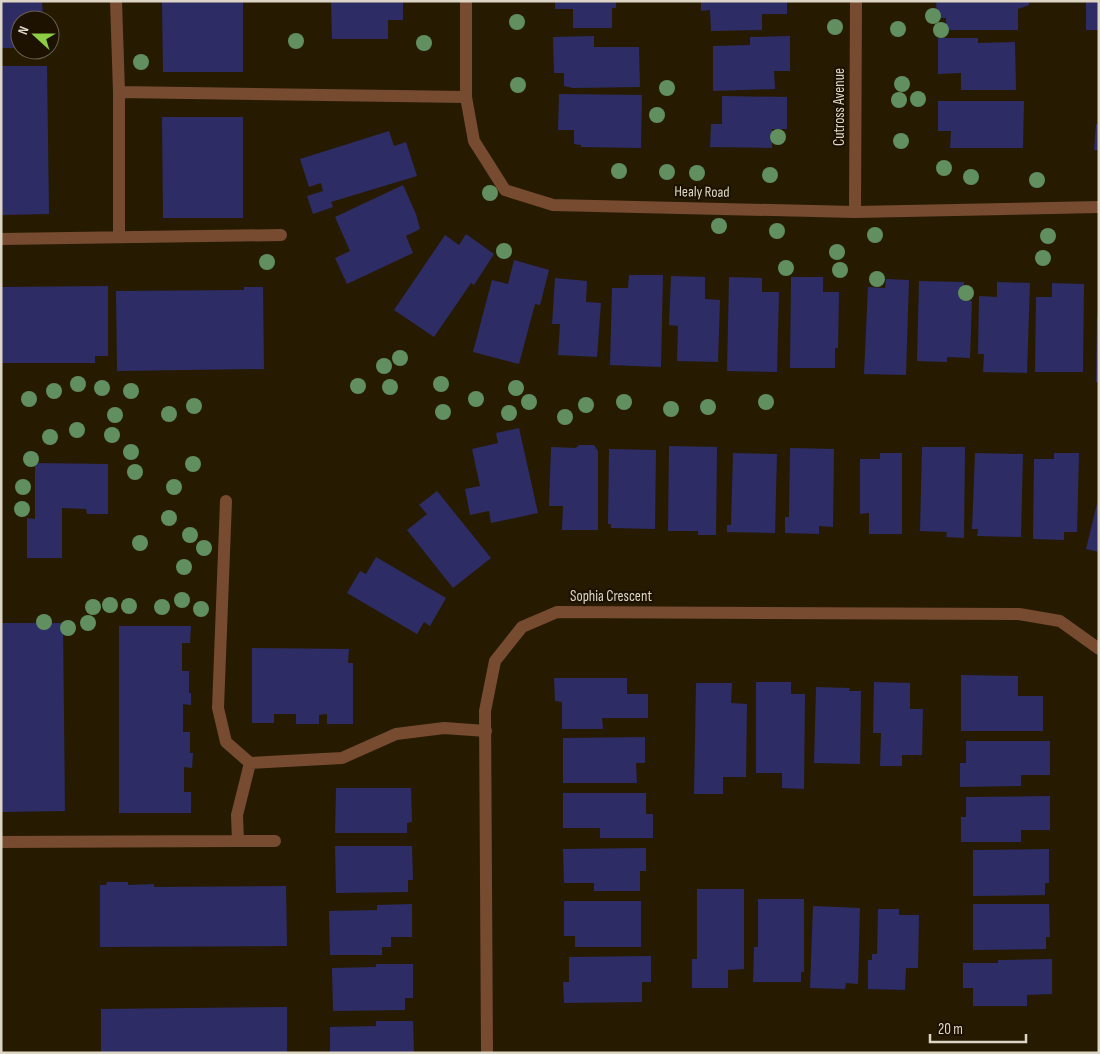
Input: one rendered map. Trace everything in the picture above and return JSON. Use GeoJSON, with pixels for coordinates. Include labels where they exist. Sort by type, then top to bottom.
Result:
{"type":"FeatureCollection","features":[{"type":"Feature","properties":{"kind":"street"},"geometry":{"type":"LineString","coordinates":[[116,1],[119,237]]}},
{"type":"Feature","properties":{"kind":"street","name":"Healy Road"},"geometry":{"type":"LineString","coordinates":[[466,1],[466,97],[474,141],[505,190],[553,205],[855,212],[1099,207]]}},
{"type":"Feature","properties":{"kind":"street","name":"Cutross Avenue"},"geometry":{"type":"LineString","coordinates":[[855,212],[856,1]]}},
{"type":"Feature","properties":{"kind":"street"},"geometry":{"type":"LineString","coordinates":[[118,92],[466,97]]}},
{"type":"Feature","properties":{"kind":"street"},"geometry":{"type":"LineString","coordinates":[[1,240],[281,235]]}},
{"type":"Feature","properties":{"kind":"street"},"geometry":{"type":"LineString","coordinates":[[226,501],[218,708],[226,742],[250,763],[342,758],[396,734],[444,728],[486,731]]}},
{"type":"Feature","properties":{"kind":"street","name":"Sophia Crescent"},"geometry":{"type":"LineString","coordinates":[[487,1053],[485,711],[495,661],[522,627],[557,612],[1019,614],[1060,621],[1099,649]]}},
{"type":"Feature","properties":{"kind":"street"},"geometry":{"type":"LineString","coordinates":[[238,841],[237,815],[250,763]]}},
{"type":"Feature","properties":{"kind":"street"},"geometry":{"type":"LineString","coordinates":[[1,842],[275,841]]}},
{"type":"Feature","properties":{"kind":"building"},"geometry":{"type":"Polygon","coordinates":[[[1,1],[42,1],[42,10],[10,10],[10,48],[1,48],[1,1]]]}},
{"type":"Feature","properties":{"kind":"building"},"geometry":{"type":"Polygon","coordinates":[[[162,1],[243,1],[243,72],[163,72],[162,1]]]}},
{"type":"Feature","properties":{"kind":"building"},"geometry":{"type":"Polygon","coordinates":[[[331,1],[403,1],[403,20],[388,20],[388,39],[332,39],[331,1]]]}},
{"type":"Feature","properties":{"kind":"building"},"geometry":{"type":"Polygon","coordinates":[[[555,1],[616,1],[616,8],[612,8],[612,28],[573,28],[573,9],[555,9],[555,1]]]}},
{"type":"Feature","properties":{"kind":"building"},"geometry":{"type":"Polygon","coordinates":[[[701,1],[787,1],[787,14],[762,14],[762,30],[711,31],[710,10],[701,11],[701,1]]]}},
{"type":"Feature","properties":{"kind":"building"},"geometry":{"type":"Polygon","coordinates":[[[936,1],[1029,1],[1029,5],[1018,9],[1018,30],[946,30],[946,18],[937,18],[936,1]]]}},
{"type":"Feature","properties":{"kind":"building"},"geometry":{"type":"Polygon","coordinates":[[[1086,1],[1099,1],[1099,30],[1086,30],[1086,1]]]}},
{"type":"Feature","properties":{"kind":"building"},"geometry":{"type":"Polygon","coordinates":[[[594,36],[594,47],[639,47],[640,87],[573,88],[564,86],[564,73],[554,73],[553,37],[594,36]]]}},
{"type":"Feature","properties":{"kind":"building"},"geometry":{"type":"Polygon","coordinates":[[[790,36],[790,71],[774,71],[775,89],[713,91],[713,46],[750,45],[750,37],[790,36]]]}},
{"type":"Feature","properties":{"kind":"building"},"geometry":{"type":"Polygon","coordinates":[[[938,38],[978,38],[978,43],[1015,42],[1016,90],[961,90],[961,73],[938,74],[938,38]]]}},
{"type":"Feature","properties":{"kind":"building"},"geometry":{"type":"Polygon","coordinates":[[[1,66],[47,66],[49,214],[1,215],[1,66]]]}},
{"type":"Feature","properties":{"kind":"building"},"geometry":{"type":"Polygon","coordinates":[[[559,94],[642,95],[641,148],[581,147],[581,145],[574,144],[574,130],[558,130],[559,94]]]}},
{"type":"Feature","properties":{"kind":"building"},"geometry":{"type":"Polygon","coordinates":[[[722,96],[787,97],[787,129],[772,129],[772,148],[710,147],[711,124],[722,124],[722,96]]]}},
{"type":"Feature","properties":{"kind":"building"},"geometry":{"type":"Polygon","coordinates":[[[938,101],[1024,101],[1023,148],[950,148],[951,131],[938,131],[938,101]]]}},
{"type":"Feature","properties":{"kind":"building"},"geometry":{"type":"Polygon","coordinates":[[[162,117],[243,117],[243,218],[163,218],[162,117]]]}},
{"type":"Feature","properties":{"kind":"building"},"geometry":{"type":"Polygon","coordinates":[[[1096,124],[1099,125],[1099,150],[1094,150],[1096,124]]]}},
{"type":"Feature","properties":{"kind":"building"},"geometry":{"type":"Polygon","coordinates":[[[389,131],[394,146],[406,142],[417,176],[331,202],[333,207],[313,214],[307,196],[323,191],[321,183],[309,187],[300,159],[389,131]]]}},
{"type":"Feature","properties":{"kind":"building"},"geometry":{"type":"Polygon","coordinates":[[[403,185],[416,214],[420,229],[406,236],[413,253],[347,284],[335,258],[350,251],[335,217],[403,185]]]}},
{"type":"Feature","properties":{"kind":"building"},"geometry":{"type":"Polygon","coordinates":[[[466,234],[494,254],[474,285],[471,283],[434,337],[394,310],[445,235],[459,245],[466,234]]]}},
{"type":"Feature","properties":{"kind":"building"},"geometry":{"type":"Polygon","coordinates":[[[514,260],[549,270],[540,305],[535,304],[519,364],[473,352],[492,280],[508,284],[514,260]]]}},
{"type":"Feature","properties":{"kind":"building"},"geometry":{"type":"Polygon","coordinates":[[[629,275],[663,275],[661,367],[610,365],[612,288],[628,288],[629,275]]]}},
{"type":"Feature","properties":{"kind":"building"},"geometry":{"type":"Polygon","coordinates":[[[671,276],[705,277],[705,299],[720,300],[718,362],[677,361],[678,326],[669,325],[671,276]]]}},
{"type":"Feature","properties":{"kind":"building"},"geometry":{"type":"Polygon","coordinates":[[[729,277],[762,278],[762,292],[779,292],[777,372],[727,371],[729,277]]]}},
{"type":"Feature","properties":{"kind":"building"},"geometry":{"type":"Polygon","coordinates":[[[791,277],[823,277],[823,292],[839,292],[838,348],[835,348],[835,368],[790,368],[791,277]]]}},
{"type":"Feature","properties":{"kind":"building"},"geometry":{"type":"Polygon","coordinates":[[[555,278],[587,281],[586,302],[601,303],[597,357],[558,355],[560,324],[552,324],[555,278]]]}},
{"type":"Feature","properties":{"kind":"building"},"geometry":{"type":"Polygon","coordinates":[[[886,279],[909,280],[906,375],[864,374],[868,287],[885,288],[886,279]]]}},
{"type":"Feature","properties":{"kind":"building"},"geometry":{"type":"Polygon","coordinates":[[[919,281],[964,282],[963,300],[972,301],[970,358],[947,357],[947,362],[917,361],[919,281]]]}},
{"type":"Feature","properties":{"kind":"building"},"geometry":{"type":"Polygon","coordinates":[[[997,282],[1030,283],[1027,373],[983,372],[984,354],[978,354],[979,296],[997,297],[997,282]]]}},
{"type":"Feature","properties":{"kind":"building"},"geometry":{"type":"Polygon","coordinates":[[[1052,283],[1084,284],[1083,372],[1035,372],[1036,297],[1052,297],[1052,283]]]}},
{"type":"Feature","properties":{"kind":"building"},"geometry":{"type":"Polygon","coordinates":[[[108,286],[108,356],[95,356],[95,363],[1,363],[1,287],[108,286]]]}},
{"type":"Feature","properties":{"kind":"building"},"geometry":{"type":"Polygon","coordinates":[[[244,287],[263,287],[264,369],[117,371],[116,291],[244,290],[244,287]]]}},
{"type":"Feature","properties":{"kind":"building"},"geometry":{"type":"Polygon","coordinates":[[[1097,317],[1099,317],[1099,382],[1096,382],[1097,317]]]}},
{"type":"Feature","properties":{"kind":"building"},"geometry":{"type":"Polygon","coordinates":[[[519,428],[538,513],[491,523],[489,511],[470,515],[465,489],[480,486],[472,449],[498,443],[496,433],[519,428]]]}},
{"type":"Feature","properties":{"kind":"building"},"geometry":{"type":"Polygon","coordinates":[[[579,445],[594,445],[598,451],[598,530],[562,530],[563,506],[549,506],[551,447],[576,448],[579,445]]]}},
{"type":"Feature","properties":{"kind":"building"},"geometry":{"type":"Polygon","coordinates":[[[669,446],[717,447],[716,535],[698,535],[698,531],[668,531],[669,446]]]}},
{"type":"Feature","properties":{"kind":"building"},"geometry":{"type":"Polygon","coordinates":[[[922,447],[965,447],[964,538],[946,537],[947,532],[920,531],[922,447]]]}},
{"type":"Feature","properties":{"kind":"building"},"geometry":{"type":"Polygon","coordinates":[[[790,448],[834,449],[833,527],[819,526],[819,534],[785,533],[785,517],[789,517],[790,448]]]}},
{"type":"Feature","properties":{"kind":"building"},"geometry":{"type":"Polygon","coordinates":[[[609,449],[656,450],[655,529],[611,528],[611,524],[608,524],[609,449]]]}},
{"type":"Feature","properties":{"kind":"building"},"geometry":{"type":"Polygon","coordinates":[[[733,453],[777,454],[775,533],[727,532],[727,525],[731,525],[733,453]]]}},
{"type":"Feature","properties":{"kind":"building"},"geometry":{"type":"Polygon","coordinates":[[[880,453],[902,453],[902,534],[869,534],[869,513],[860,514],[860,459],[880,459],[880,453]]]}},
{"type":"Feature","properties":{"kind":"building"},"geometry":{"type":"Polygon","coordinates":[[[975,453],[1023,454],[1021,537],[977,536],[978,529],[972,529],[975,453]]]}},
{"type":"Feature","properties":{"kind":"building"},"geometry":{"type":"Polygon","coordinates":[[[1054,453],[1079,453],[1077,532],[1064,532],[1064,540],[1033,539],[1034,459],[1054,459],[1054,453]]]}},
{"type":"Feature","properties":{"kind":"building"},"geometry":{"type":"Polygon","coordinates":[[[35,463],[108,464],[108,514],[87,514],[86,509],[62,508],[62,558],[27,558],[27,518],[35,519],[35,463]]]}},
{"type":"Feature","properties":{"kind":"building"},"geometry":{"type":"Polygon","coordinates":[[[437,491],[491,558],[453,588],[407,530],[427,514],[419,505],[437,491]]]}},
{"type":"Feature","properties":{"kind":"building"},"geometry":{"type":"Polygon","coordinates":[[[1099,500],[1099,552],[1086,549],[1099,500]]]}},
{"type":"Feature","properties":{"kind":"building"},"geometry":{"type":"Polygon","coordinates":[[[376,557],[446,598],[430,626],[424,622],[417,634],[347,593],[360,571],[366,574],[376,557]]]}},
{"type":"Feature","properties":{"kind":"building"},"geometry":{"type":"Polygon","coordinates":[[[1,623],[63,623],[65,811],[1,812],[1,623]]]}},
{"type":"Feature","properties":{"kind":"building"},"geometry":{"type":"Polygon","coordinates":[[[119,626],[191,626],[190,643],[182,643],[182,671],[189,671],[189,693],[191,693],[191,705],[183,704],[183,732],[190,732],[190,753],[193,753],[192,768],[184,767],[184,792],[191,792],[191,813],[119,813],[119,626]]]}},
{"type":"Feature","properties":{"kind":"building"},"geometry":{"type":"Polygon","coordinates":[[[252,648],[349,649],[348,663],[353,663],[353,724],[327,724],[327,714],[319,715],[319,724],[296,724],[296,714],[274,714],[274,723],[252,723],[252,648]]]}},
{"type":"Feature","properties":{"kind":"building"},"geometry":{"type":"Polygon","coordinates":[[[961,675],[1018,676],[1018,696],[1043,696],[1043,731],[961,731],[961,675]]]}},
{"type":"Feature","properties":{"kind":"building"},"geometry":{"type":"Polygon","coordinates":[[[554,678],[627,678],[627,694],[648,694],[648,718],[602,718],[603,729],[562,729],[562,702],[555,701],[554,678]]]}},
{"type":"Feature","properties":{"kind":"building"},"geometry":{"type":"Polygon","coordinates":[[[756,682],[791,682],[791,694],[805,694],[804,789],[782,788],[782,773],[756,773],[756,682]]]}},
{"type":"Feature","properties":{"kind":"building"},"geometry":{"type":"Polygon","coordinates":[[[874,682],[910,683],[910,709],[923,709],[922,755],[902,755],[902,766],[880,766],[881,733],[873,733],[874,682]]]}},
{"type":"Feature","properties":{"kind":"building"},"geometry":{"type":"Polygon","coordinates":[[[696,683],[732,683],[731,703],[747,704],[746,777],[723,777],[723,794],[694,794],[696,683]]]}},
{"type":"Feature","properties":{"kind":"building"},"geometry":{"type":"Polygon","coordinates":[[[816,687],[850,688],[849,691],[861,691],[860,764],[814,763],[816,687]]]}},
{"type":"Feature","properties":{"kind":"building"},"geometry":{"type":"Polygon","coordinates":[[[645,737],[645,763],[636,763],[637,783],[563,783],[563,738],[645,737]]]}},
{"type":"Feature","properties":{"kind":"building"},"geometry":{"type":"Polygon","coordinates":[[[966,741],[1050,741],[1050,775],[1021,775],[1021,786],[960,787],[960,763],[966,763],[966,741]]]}},
{"type":"Feature","properties":{"kind":"building"},"geometry":{"type":"Polygon","coordinates":[[[336,788],[411,788],[412,822],[407,823],[407,833],[335,833],[336,788]]]}},
{"type":"Feature","properties":{"kind":"building"},"geometry":{"type":"Polygon","coordinates":[[[563,793],[646,793],[646,814],[653,814],[653,838],[600,838],[600,828],[563,828],[563,793]]]}},
{"type":"Feature","properties":{"kind":"building"},"geometry":{"type":"Polygon","coordinates":[[[1050,796],[1050,830],[1021,830],[1021,842],[961,842],[961,817],[966,817],[966,797],[1050,796]]]}},
{"type":"Feature","properties":{"kind":"building"},"geometry":{"type":"Polygon","coordinates":[[[335,846],[412,846],[413,880],[408,880],[408,892],[336,893],[335,846]]]}},
{"type":"Feature","properties":{"kind":"building"},"geometry":{"type":"Polygon","coordinates":[[[646,848],[646,871],[640,871],[640,891],[594,891],[594,883],[564,883],[563,849],[646,848]]]}},
{"type":"Feature","properties":{"kind":"building"},"geometry":{"type":"Polygon","coordinates":[[[1049,849],[1049,883],[1045,883],[1045,895],[973,896],[973,850],[1049,849]]]}},
{"type":"Feature","properties":{"kind":"building"},"geometry":{"type":"Polygon","coordinates":[[[107,882],[128,882],[128,885],[154,884],[154,887],[286,886],[287,946],[100,947],[100,885],[106,885],[107,882]]]}},
{"type":"Feature","properties":{"kind":"building"},"geometry":{"type":"Polygon","coordinates":[[[697,889],[744,889],[744,969],[728,970],[728,988],[692,988],[692,959],[697,959],[697,889]]]}},
{"type":"Feature","properties":{"kind":"building"},"geometry":{"type":"Polygon","coordinates":[[[758,899],[804,899],[804,972],[801,972],[801,982],[753,982],[754,947],[758,947],[758,899]]]}},
{"type":"Feature","properties":{"kind":"building"},"geometry":{"type":"Polygon","coordinates":[[[564,901],[641,901],[641,947],[575,947],[575,936],[564,936],[564,901]]]}},
{"type":"Feature","properties":{"kind":"building"},"geometry":{"type":"Polygon","coordinates":[[[412,904],[412,937],[391,937],[391,947],[382,947],[382,955],[330,955],[329,911],[377,910],[377,905],[412,904]]]}},
{"type":"Feature","properties":{"kind":"building"},"geometry":{"type":"Polygon","coordinates":[[[973,904],[1049,904],[1050,937],[1046,937],[1046,949],[973,950],[973,904]]]}},
{"type":"Feature","properties":{"kind":"building"},"geometry":{"type":"Polygon","coordinates":[[[813,906],[860,908],[858,984],[846,983],[845,989],[810,988],[813,906]]]}},
{"type":"Feature","properties":{"kind":"building"},"geometry":{"type":"Polygon","coordinates":[[[878,909],[899,909],[899,915],[919,915],[918,968],[906,968],[905,990],[868,989],[868,960],[872,960],[872,954],[877,954],[878,909]]]}},
{"type":"Feature","properties":{"kind":"building"},"geometry":{"type":"Polygon","coordinates":[[[651,956],[651,982],[642,982],[642,1002],[564,1003],[563,982],[569,982],[569,957],[651,956]]]}},
{"type":"Feature","properties":{"kind":"building"},"geometry":{"type":"Polygon","coordinates":[[[1052,959],[1052,994],[1027,995],[1027,1006],[973,1006],[973,988],[963,988],[963,963],[998,963],[998,960],[1052,959]]]}},
{"type":"Feature","properties":{"kind":"building"},"geometry":{"type":"Polygon","coordinates":[[[376,964],[413,964],[413,998],[405,998],[405,1010],[333,1011],[332,968],[376,967],[376,964]]]}},
{"type":"Feature","properties":{"kind":"building"},"geometry":{"type":"Polygon","coordinates":[[[287,1007],[287,1053],[101,1053],[101,1009],[287,1007]]]}},
{"type":"Feature","properties":{"kind":"building"},"geometry":{"type":"Polygon","coordinates":[[[376,1021],[413,1021],[414,1052],[330,1053],[330,1027],[376,1026],[376,1021]]]}}]}
